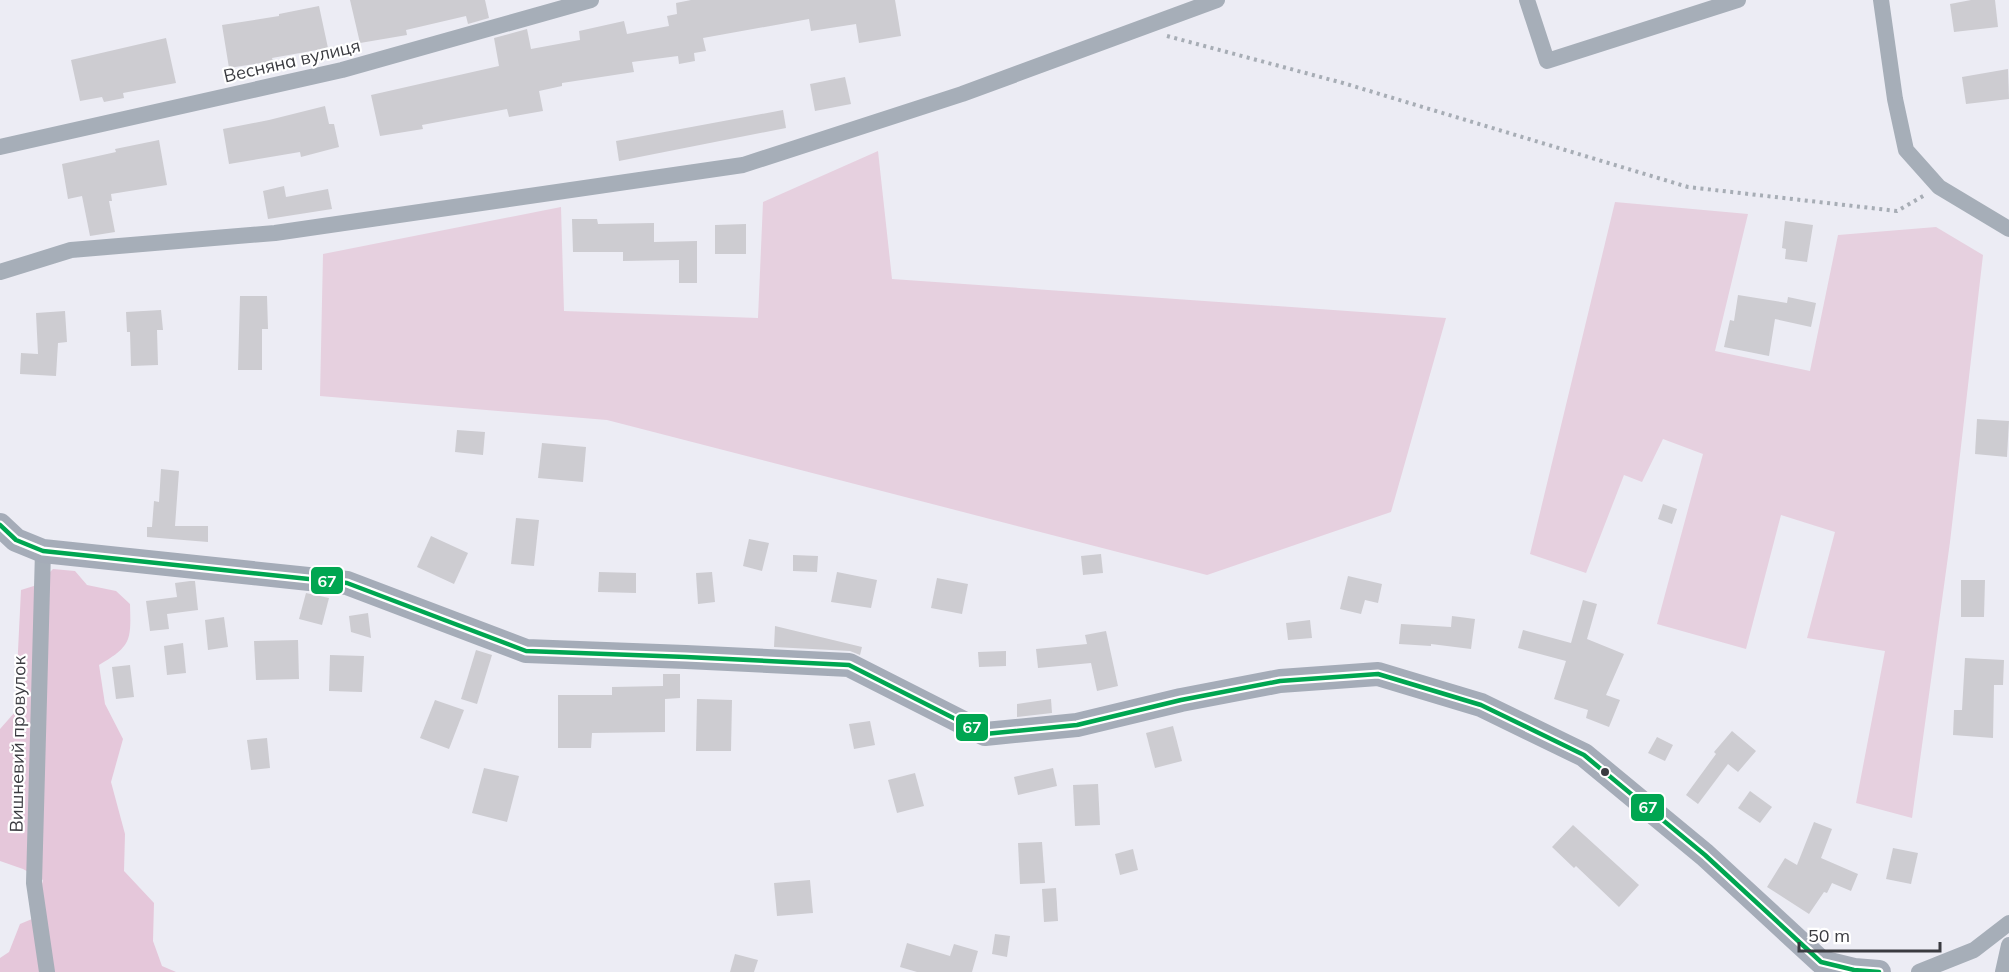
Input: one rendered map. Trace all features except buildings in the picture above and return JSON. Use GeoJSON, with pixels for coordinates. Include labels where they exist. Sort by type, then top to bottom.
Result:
{"type":"FeatureCollection","features":[{"type":"Feature","properties":{"kind":"street","name":"Весняна вулиця"},"geometry":{"type":"LineString","coordinates":[[0,147],[342,70],[591,0]]}},
{"type":"Feature","properties":{"kind":"street"},"geometry":{"type":"LineString","coordinates":[[0,272],[71,250],[275,233],[743,165],[962,94],[1217,0]]}},
{"type":"Feature","properties":{"kind":"street"},"geometry":{"type":"LineString","coordinates":[[1527,0],[1547,61],[1738,0]]}},
{"type":"Feature","properties":{"kind":"street"},"geometry":{"type":"LineString","coordinates":[[1881,0],[1894,99],[1906,150],[1939,187],[2009,229]]}},
{"type":"Feature","properties":{"kind":"street"},"geometry":{"type":"LineString","coordinates":[[0,525],[16,540],[43,551],[347,583],[526,651],[849,666],[985,734],[1077,725],[1181,700],[1280,681],[1378,674],[1481,705],[1584,756],[1705,855],[1821,962],[1853,971],[1879,972]]}},
{"type":"Feature","properties":{"kind":"street","name":"Вишневий провулок"},"geometry":{"type":"LineString","coordinates":[[43,551],[34,883],[47,972]]}},
{"type":"Feature","properties":{"kind":"street"},"geometry":{"type":"LineString","coordinates":[[1919,972],[1974,950],[2009,923]]}},
{"type":"Feature","properties":{"kind":"street"},"geometry":{"type":"LineString","coordinates":[[2003,972],[2009,945]]}},
{"type":"Feature","properties":{"kind":"path"},"geometry":{"type":"LineString","coordinates":[[1140,29],[1343,83],[1688,187],[1897,211],[1939,187]]}},
{"type":"Feature","properties":{"kind":"shaded area"},"geometry":{"type":"Polygon","coordinates":[[[878,151],[892,279],[1446,318],[1391,512],[1207,575],[607,420],[320,396],[323,254],[561,207],[564,311],[758,318],[763,202],[878,151]]]}},
{"type":"Feature","properties":{"kind":"shaded area"},"geometry":{"type":"Polygon","coordinates":[[[1615,202],[1748,214],[1715,351],[1810,371],[1838,235],[1936,227],[1983,255],[1950,542],[1912,818],[1856,803],[1885,651],[1807,638],[1835,532],[1781,515],[1746,649],[1657,624],[1703,454],[1663,439],[1642,482],[1624,475],[1586,573],[1530,554],[1615,202]]]}},
{"type":"Feature","properties":{"kind":"shaded area"},"geometry":{"type":"Polygon","coordinates":[[[53,569],[75,571],[87,585],[116,591],[130,604],[129,634],[124,647],[99,665],[105,704],[123,739],[111,782],[125,834],[124,871],[154,903],[153,941],[162,966],[176,972],[0,972],[0,958],[9,952],[20,924],[32,919],[43,880],[23,869],[0,861],[0,729],[15,712],[21,590],[37,585],[53,569]]]}},
{"type":"Feature","properties":{"kind":"transit line","name":"67"},"geometry":{"type":"LineString","coordinates":[[0,525],[16,540],[43,551],[347,583],[526,651],[849,665],[985,734],[1077,725],[1181,700],[1280,681],[1378,674],[1481,705],[1584,755],[1705,855],[1821,962],[1854,970],[1879,972]]}}]}
